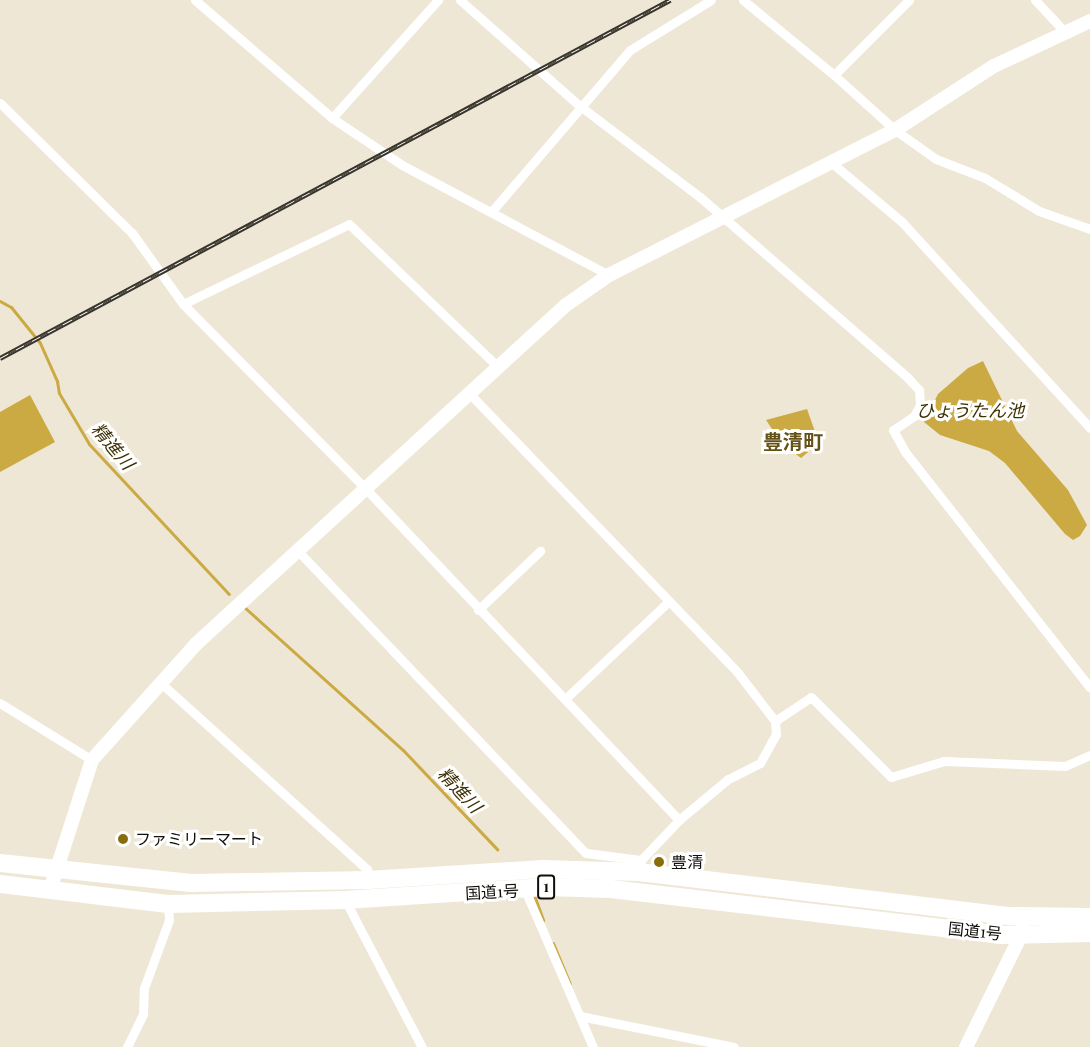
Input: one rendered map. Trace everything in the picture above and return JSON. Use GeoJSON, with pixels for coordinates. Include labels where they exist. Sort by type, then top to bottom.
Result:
{"type":"FeatureCollection","features":[{"type":"Feature","properties":{"kind":"highway","name":"国道1号"},"geometry":{"type":"LineString","coordinates":[[0,863],[191,883],[368,880],[543,869],[640,866],[1024,916],[1090,917]]}},
{"type":"Feature","properties":{"kind":"highway","name":"国道1号"},"geometry":{"type":"LineString","coordinates":[[0,884],[168,904],[345,900],[547,887],[611,889],[1000,935],[1090,933]]}},
{"type":"Feature","properties":{"kind":"street"},"geometry":{"type":"LineString","coordinates":[[195,0],[207,4],[332,118],[402,165],[609,275]]}},
{"type":"Feature","properties":{"kind":"street"},"geometry":{"type":"LineString","coordinates":[[332,118],[438,0]]}},
{"type":"Feature","properties":{"kind":"street"},"geometry":{"type":"LineString","coordinates":[[460,0],[580,106],[700,197],[844,320],[919,390],[920,405],[914,416],[893,430],[906,453],[940,499],[1012,585],[1053,643],[1090,688]]}},
{"type":"Feature","properties":{"kind":"street"},"geometry":{"type":"LineString","coordinates":[[492,212],[630,50],[711,0]]}},
{"type":"Feature","properties":{"kind":"street"},"geometry":{"type":"LineString","coordinates":[[743,0],[834,75],[895,130],[936,159],[985,178],[1039,211],[1090,229]]}},
{"type":"Feature","properties":{"kind":"street"},"geometry":{"type":"LineString","coordinates":[[834,75],[909,0]]}},
{"type":"Feature","properties":{"kind":"street"},"geometry":{"type":"LineString","coordinates":[[1035,0],[1065,32]]}},
{"type":"Feature","properties":{"kind":"street"},"geometry":{"type":"LineString","coordinates":[[50,890],[92,760],[196,644],[366,489],[468,392],[566,305],[609,275],[895,130],[994,66],[1090,21]]}},
{"type":"Feature","properties":{"kind":"street"},"geometry":{"type":"LineString","coordinates":[[0,103],[132,233],[183,304],[366,489],[679,820]]}},
{"type":"Feature","properties":{"kind":"street"},"geometry":{"type":"LineString","coordinates":[[832,163],[902,222],[1090,428]]}},
{"type":"Feature","properties":{"kind":"street"},"geometry":{"type":"LineString","coordinates":[[183,304],[349,224],[498,367]]}},
{"type":"Feature","properties":{"kind":"street"},"geometry":{"type":"LineString","coordinates":[[298,551],[586,853],[640,866],[679,820],[728,779],[760,763],[776,734],[775,721],[738,673],[468,392]]}},
{"type":"Feature","properties":{"kind":"street"},"geometry":{"type":"LineString","coordinates":[[478,610],[540,551]]}},
{"type":"Feature","properties":{"kind":"street"},"geometry":{"type":"LineString","coordinates":[[565,699],[669,601]]}},
{"type":"Feature","properties":{"kind":"street"},"geometry":{"type":"LineString","coordinates":[[1081,675],[1090,669]]}},
{"type":"Feature","properties":{"kind":"street"},"geometry":{"type":"LineString","coordinates":[[162,684],[367,869],[368,880]]}},
{"type":"Feature","properties":{"kind":"street"},"geometry":{"type":"LineString","coordinates":[[775,721],[811,697],[891,777],[944,760],[1065,766],[1090,755]]}},
{"type":"Feature","properties":{"kind":"street"},"geometry":{"type":"LineString","coordinates":[[0,703],[92,760]]}},
{"type":"Feature","properties":{"kind":"street"},"geometry":{"type":"LineString","coordinates":[[525,890],[593,1047]]}},
{"type":"Feature","properties":{"kind":"street"},"geometry":{"type":"LineString","coordinates":[[345,900],[422,1047]]}},
{"type":"Feature","properties":{"kind":"street"},"geometry":{"type":"LineString","coordinates":[[127,1047],[143,1014],[144,988],[169,920],[168,904]]}},
{"type":"Feature","properties":{"kind":"street"},"geometry":{"type":"LineString","coordinates":[[966,1047],[1021,935],[1024,916]]}},
{"type":"Feature","properties":{"kind":"street"},"geometry":{"type":"LineString","coordinates":[[580,1016],[734,1047]]}},
{"type":"Feature","properties":{"kind":"water","name":"ひょうたん池"},"geometry":{"type":"Polygon","coordinates":[[[983,361],[1017,431],[1068,490],[1087,525],[1080,536],[1073,540],[1065,534],[1005,463],[989,451],[940,435],[924,422],[938,394],[968,368],[983,361]]]}},
{"type":"Feature","properties":{"kind":"water"},"geometry":{"type":"Polygon","coordinates":[[[30,395],[55,442],[0,472],[0,412],[30,395]]]}},
{"type":"Feature","properties":{"kind":"water"},"geometry":{"type":"Polygon","coordinates":[[[807,409],[819,443],[801,458],[782,444],[766,420],[807,409]]]}},
{"type":"Feature","properties":{"kind":"waterway","name":"精進川"},"geometry":{"type":"LineString","coordinates":[[0,301],[11,307],[40,343],[57,381],[59,393],[89,444],[229,594]]}},
{"type":"Feature","properties":{"kind":"waterway","name":"精進川"},"geometry":{"type":"LineString","coordinates":[[243,606],[403,750],[497,849]]}},
{"type":"Feature","properties":{"kind":"waterway","name":"精進川"},"geometry":{"type":"LineString","coordinates":[[534,895],[543,920]]}},
{"type":"Feature","properties":{"kind":"waterway","name":"精進川"},"geometry":{"type":"LineString","coordinates":[[553,943],[570,984]]}},
{"type":"Feature","properties":{"kind":"railway"},"geometry":{"type":"LineString","coordinates":[[0,358],[670,0]]}},
{"type":"Feature","properties":{"kind":"place","name":"ファミリーマート"},"geometry":{"type":"Point","coordinates":[123,839]}},
{"type":"Feature","properties":{"kind":"place","name":"豊清"},"geometry":{"type":"Point","coordinates":[659,862]}},
{"type":"Feature","properties":{"kind":"district","name":"豊清町"},"geometry":{"type":"Point","coordinates":[793,440]}}]}
